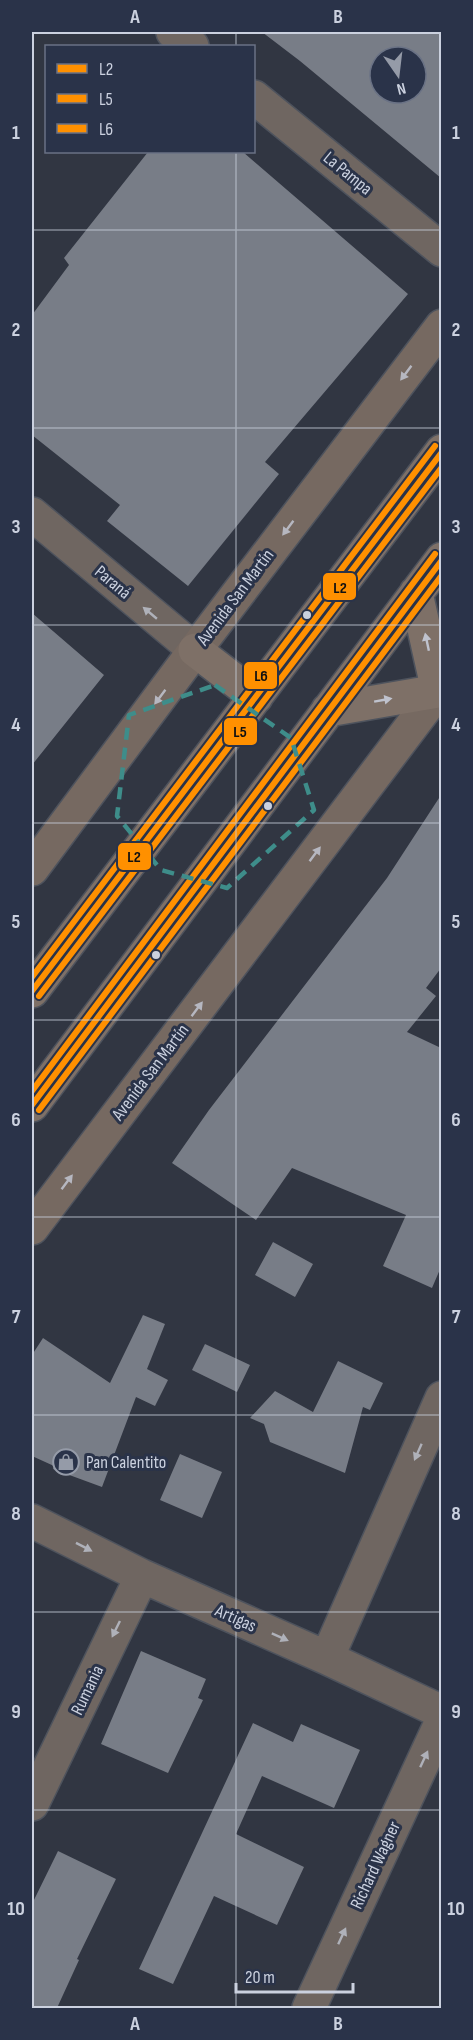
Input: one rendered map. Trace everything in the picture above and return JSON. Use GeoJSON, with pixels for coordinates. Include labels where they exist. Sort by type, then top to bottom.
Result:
{"type":"FeatureCollection","features":[{"type":"Feature","properties":{"kind":"main road","name":"Avenida San Martín"},"geometry":{"type":"LineString","coordinates":[[32,869],[441,326]]}},
{"type":"Feature","properties":{"kind":"main road"},"geometry":{"type":"LineString","coordinates":[[32,991],[441,451]]}},
{"type":"Feature","properties":{"kind":"main road"},"geometry":{"type":"LineString","coordinates":[[32,1105],[441,559]]}},
{"type":"Feature","properties":{"kind":"main road"},"geometry":{"type":"LineString","coordinates":[[328,710],[440,690],[416,593]]}},
{"type":"Feature","properties":{"kind":"main road"},"geometry":{"type":"LineString","coordinates":[[195,650],[256,697]]}},
{"type":"Feature","properties":{"kind":"main road","name":"Avenida San Martín"},"geometry":{"type":"LineString","coordinates":[[32,1228],[440,690]]}},
{"type":"Feature","properties":{"kind":"street"},"geometry":{"type":"LineString","coordinates":[[173,32],[191,45]]}},
{"type":"Feature","properties":{"kind":"street","name":"La Pampa"},"geometry":{"type":"LineString","coordinates":[[255,98],[441,250]]}},
{"type":"Feature","properties":{"kind":"street","name":"Paraná"},"geometry":{"type":"LineString","coordinates":[[32,514],[195,650]]}},
{"type":"Feature","properties":{"kind":"street"},"geometry":{"type":"LineString","coordinates":[[327,1658],[441,1398]]}},
{"type":"Feature","properties":{"kind":"street","name":"Artigas"},"geometry":{"type":"LineString","coordinates":[[32,1521],[142,1576],[327,1658],[441,1712]]}},
{"type":"Feature","properties":{"kind":"street","name":"Rumania"},"geometry":{"type":"LineString","coordinates":[[32,1804],[142,1576]]}},
{"type":"Feature","properties":{"kind":"street","name":"Richard Wagner"},"geometry":{"type":"LineString","coordinates":[[309,2008],[441,1721]]}},
{"type":"Feature","properties":{"kind":"highlighted area"},"geometry":{"type":"Polygon","coordinates":[[[215,685],[291,738],[314,810],[227,888],[161,870],[117,816],[129,715],[215,685]]]}},
{"type":"Feature","properties":{"kind":"building"},"geometry":{"type":"Polygon","coordinates":[[[262,32],[441,32],[441,178],[300,61],[262,32]]]}},
{"type":"Feature","properties":{"kind":"building"},"geometry":{"type":"Polygon","coordinates":[[[147,153],[244,153],[408,294],[265,462],[279,474],[188,586],[107,521],[120,505],[32,435],[32,315],[69,265],[64,258],[147,153]]]}},
{"type":"Feature","properties":{"kind":"building"},"geometry":{"type":"Polygon","coordinates":[[[32,613],[104,675],[32,765],[32,613]]]}},
{"type":"Feature","properties":{"kind":"building"},"geometry":{"type":"Polygon","coordinates":[[[441,795],[441,968],[426,988],[436,996],[407,1032],[441,1048],[441,1267],[432,1288],[383,1266],[406,1215],[292,1168],[256,1220],[172,1163],[209,1110],[387,878],[441,795]]]}},
{"type":"Feature","properties":{"kind":"building"},"geometry":{"type":"Polygon","coordinates":[[[273,1242],[313,1264],[295,1297],[255,1275],[273,1242]]]}},
{"type":"Feature","properties":{"kind":"building"},"geometry":{"type":"Polygon","coordinates":[[[143,1315],[165,1324],[147,1369],[168,1380],[155,1406],[136,1397],[102,1487],[53,1469],[54,1466],[32,1456],[32,1355],[43,1338],[110,1383],[143,1315]]]}},
{"type":"Feature","properties":{"kind":"building"},"geometry":{"type":"Polygon","coordinates":[[[205,1344],[250,1365],[237,1392],[192,1370],[205,1344]]]}},
{"type":"Feature","properties":{"kind":"building"},"geometry":{"type":"Polygon","coordinates":[[[338,1361],[383,1383],[370,1410],[363,1407],[345,1473],[270,1442],[264,1424],[250,1418],[275,1391],[313,1412],[338,1361]]]}},
{"type":"Feature","properties":{"kind":"building"},"geometry":{"type":"Polygon","coordinates":[[[180,1454],[222,1472],[202,1518],[160,1500],[180,1454]]]}},
{"type":"Feature","properties":{"kind":"building"},"geometry":{"type":"Polygon","coordinates":[[[141,1651],[206,1679],[198,1698],[203,1700],[168,1773],[101,1744],[141,1651]]]}},
{"type":"Feature","properties":{"kind":"building"},"geometry":{"type":"Polygon","coordinates":[[[253,1723],[293,1742],[301,1724],[360,1750],[334,1808],[262,1776],[236,1834],[304,1867],[277,1925],[214,1896],[173,1984],[139,1969],[253,1723]]]}},
{"type":"Feature","properties":{"kind":"building"},"geometry":{"type":"Polygon","coordinates":[[[58,1851],[116,1879],[77,1959],[79,1960],[57,2008],[32,2008],[32,1904],[58,1851]]]}},
{"type":"Feature","properties":{"kind":"transit line","name":"L6"},"geometry":{"type":"LineString","coordinates":[[32,977],[435,446]]}},
{"type":"Feature","properties":{"kind":"transit line","name":"L2"},"geometry":{"type":"LineString","coordinates":[[32,991],[442,452]]}},
{"type":"Feature","properties":{"kind":"transit line","name":"L5"},"geometry":{"type":"LineString","coordinates":[[39,996],[442,467]]}},
{"type":"Feature","properties":{"kind":"transit line","name":"L6"},"geometry":{"type":"LineString","coordinates":[[32,1091],[435,554]]}},
{"type":"Feature","properties":{"kind":"transit line","name":"L2"},"geometry":{"type":"LineString","coordinates":[[32,1105],[442,560]]}},
{"type":"Feature","properties":{"kind":"transit line","name":"L5"},"geometry":{"type":"LineString","coordinates":[[39,1110],[442,575]]}},
{"type":"Feature","properties":{"kind":"place","name":"Pan Calentito"},"geometry":{"type":"Point","coordinates":[66,1462]}}]}
